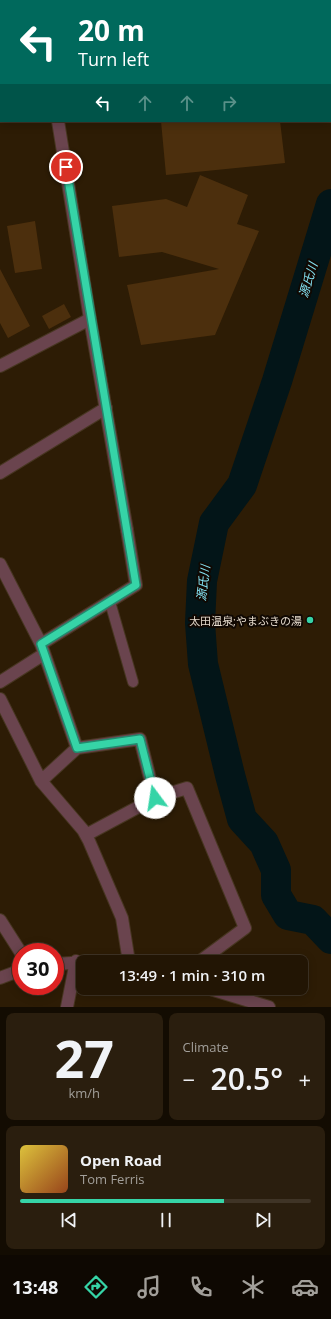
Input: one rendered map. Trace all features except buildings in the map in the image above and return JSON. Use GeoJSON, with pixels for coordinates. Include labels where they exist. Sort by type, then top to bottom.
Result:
{"type":"FeatureCollection","features":[{"type":"Feature","properties":{"kind":"street"},"geometry":{"type":"LineString","coordinates":[[0,682],[43,649],[136,585],[90,319],[58,122]]}},
{"type":"Feature","properties":{"kind":"street"},"geometry":{"type":"LineString","coordinates":[[0,366],[90,319]]}},
{"type":"Feature","properties":{"kind":"street"},"geometry":{"type":"LineString","coordinates":[[0,473],[106,408]]}},
{"type":"Feature","properties":{"kind":"street"},"geometry":{"type":"LineString","coordinates":[[0,564],[43,649],[77,748]]}},
{"type":"Feature","properties":{"kind":"street"},"geometry":{"type":"LineString","coordinates":[[0,699],[41,781],[86,835],[122,918],[128,955]]}},
{"type":"Feature","properties":{"kind":"street"},"geometry":{"type":"LineString","coordinates":[[41,781],[77,748],[140,739],[155,798]]}},
{"type":"Feature","properties":{"kind":"street"},"geometry":{"type":"LineString","coordinates":[[86,835],[155,798],[187,788],[245,928],[208,955]]}},
{"type":"Feature","properties":{"kind":"street"},"geometry":{"type":"LineString","coordinates":[[0,920],[15,943]]}},
{"type":"Feature","properties":{"kind":"street"},"geometry":{"type":"LineString","coordinates":[[64,963],[76,962]]}},
{"type":"Feature","properties":{"kind":"street"},"geometry":{"type":"LineString","coordinates":[[0,978],[12,973]]}},
{"type":"Feature","properties":{"kind":"street"},"geometry":{"type":"LineString","coordinates":[[67,1007],[76,980]]}},
{"type":"Feature","properties":{"kind":"street"},"geometry":{"type":"LineString","coordinates":[[229,995],[269,1007]]}},
{"type":"Feature","properties":{"kind":"lane"},"geometry":{"type":"LineString","coordinates":[[110,602],[133,682]]}},
{"type":"Feature","properties":{"kind":"waterway","name":"源氏川"},"geometry":{"type":"LineString","coordinates":[[331,204],[277,381],[242,485],[214,523],[202,581],[200,623],[203,664],[242,819],[264,843],[276,870],[276,895],[288,915],[313,920],[331,939]]}},
{"type":"Feature","properties":{"kind":"place","name":"太田温泉;やまぶきの湯"},"geometry":{"type":"Point","coordinates":[310,620]}},
{"type":"Feature","properties":{"kind":"route"},"geometry":{"type":"LineString","coordinates":[[66,167],[90,319],[136,585],[41,644],[77,748],[140,739],[155,798]]}}]}
